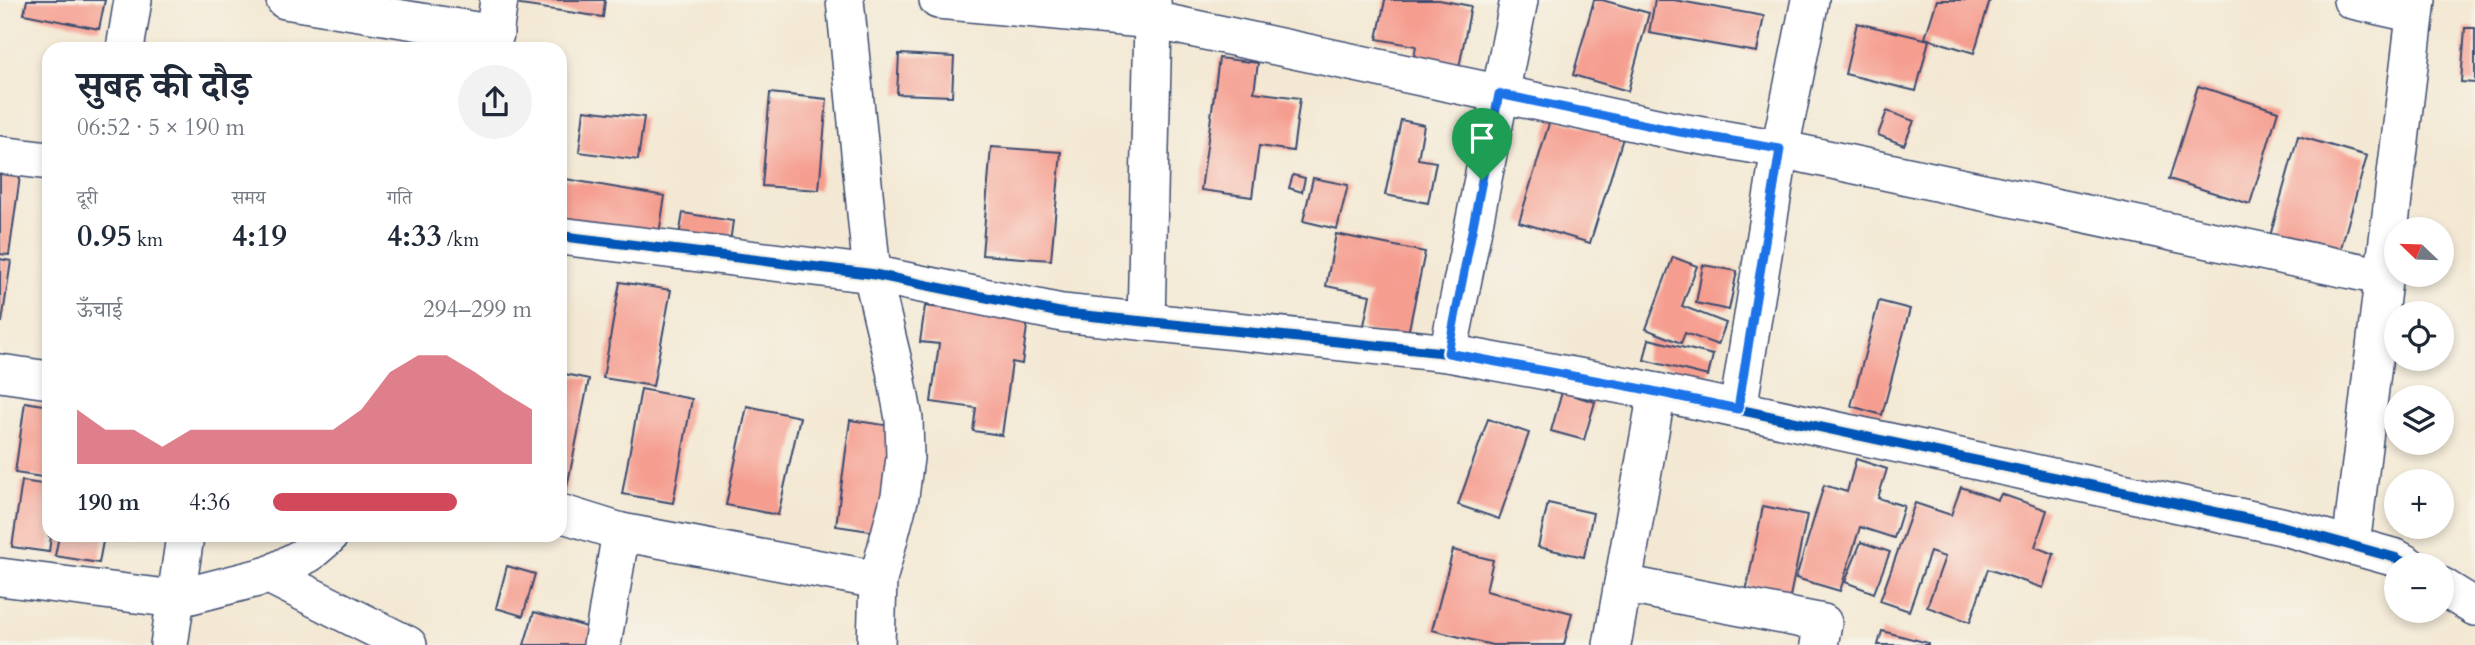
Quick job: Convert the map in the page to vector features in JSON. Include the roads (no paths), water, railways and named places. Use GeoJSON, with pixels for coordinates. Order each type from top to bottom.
{"type":"FeatureCollection","features":[{"type":"Feature","properties":{"kind":"street"},"geometry":{"type":"LineString","coordinates":[[126,42],[133,0]]}},
{"type":"Feature","properties":{"kind":"street"},"geometry":{"type":"LineString","coordinates":[[285,0],[495,28]]}},
{"type":"Feature","properties":{"kind":"street"},"geometry":{"type":"LineString","coordinates":[[845,0],[872,274],[904,419],[905,458],[900,496],[878,580],[876,645]]}},
{"type":"Feature","properties":{"kind":"street"},"geometry":{"type":"LineString","coordinates":[[938,0],[1152,10],[1499,94],[1680,132],[1780,149],[2384,276],[2351,546]]}},
{"type":"Feature","properties":{"kind":"street"},"geometry":{"type":"LineString","coordinates":[[1448,353],[1519,0]]}},
{"type":"Feature","properties":{"kind":"street"},"geometry":{"type":"LineString","coordinates":[[1738,409],[1780,149],[1810,0]]}},
{"type":"Feature","properties":{"kind":"street"},"geometry":{"type":"LineString","coordinates":[[2352,0],[2416,7],[2391,217]]}},
{"type":"Feature","properties":{"kind":"street"},"geometry":{"type":"LineString","coordinates":[[1146,322],[1152,10]]}},
{"type":"Feature","properties":{"kind":"street"},"geometry":{"type":"LineString","coordinates":[[0,155],[42,160]]}},
{"type":"Feature","properties":{"kind":"street"},"geometry":{"type":"LineString","coordinates":[[567,237],[872,274],[1062,313],[1448,353],[1657,392],[2281,526],[2384,555]]}},
{"type":"Feature","properties":{"kind":"street"},"geometry":{"type":"LineString","coordinates":[[0,373],[42,379]]}},
{"type":"Feature","properties":{"kind":"street"},"geometry":{"type":"LineString","coordinates":[[1612,645],[1657,392]]}},
{"type":"Feature","properties":{"kind":"street"},"geometry":{"type":"LineString","coordinates":[[567,515],[621,532],[878,580]]}},
{"type":"Feature","properties":{"kind":"street"},"geometry":{"type":"LineString","coordinates":[[602,645],[621,532]]}},
{"type":"Feature","properties":{"kind":"street"},"geometry":{"type":"LineString","coordinates":[[169,645],[184,542]]}},
{"type":"Feature","properties":{"kind":"street"},"geometry":{"type":"LineString","coordinates":[[0,577],[175,599],[269,575],[308,554],[322,542]]}},
{"type":"Feature","properties":{"kind":"street"},"geometry":{"type":"LineString","coordinates":[[269,575],[400,643]]}},
{"type":"Feature","properties":{"kind":"street"},"geometry":{"type":"LineString","coordinates":[[1623,584],[1823,623],[1819,645]]}},
{"type":"Feature","properties":{"kind":"street"},"geometry":{"type":"LineString","coordinates":[[2454,594],[2475,607]]}}]}
